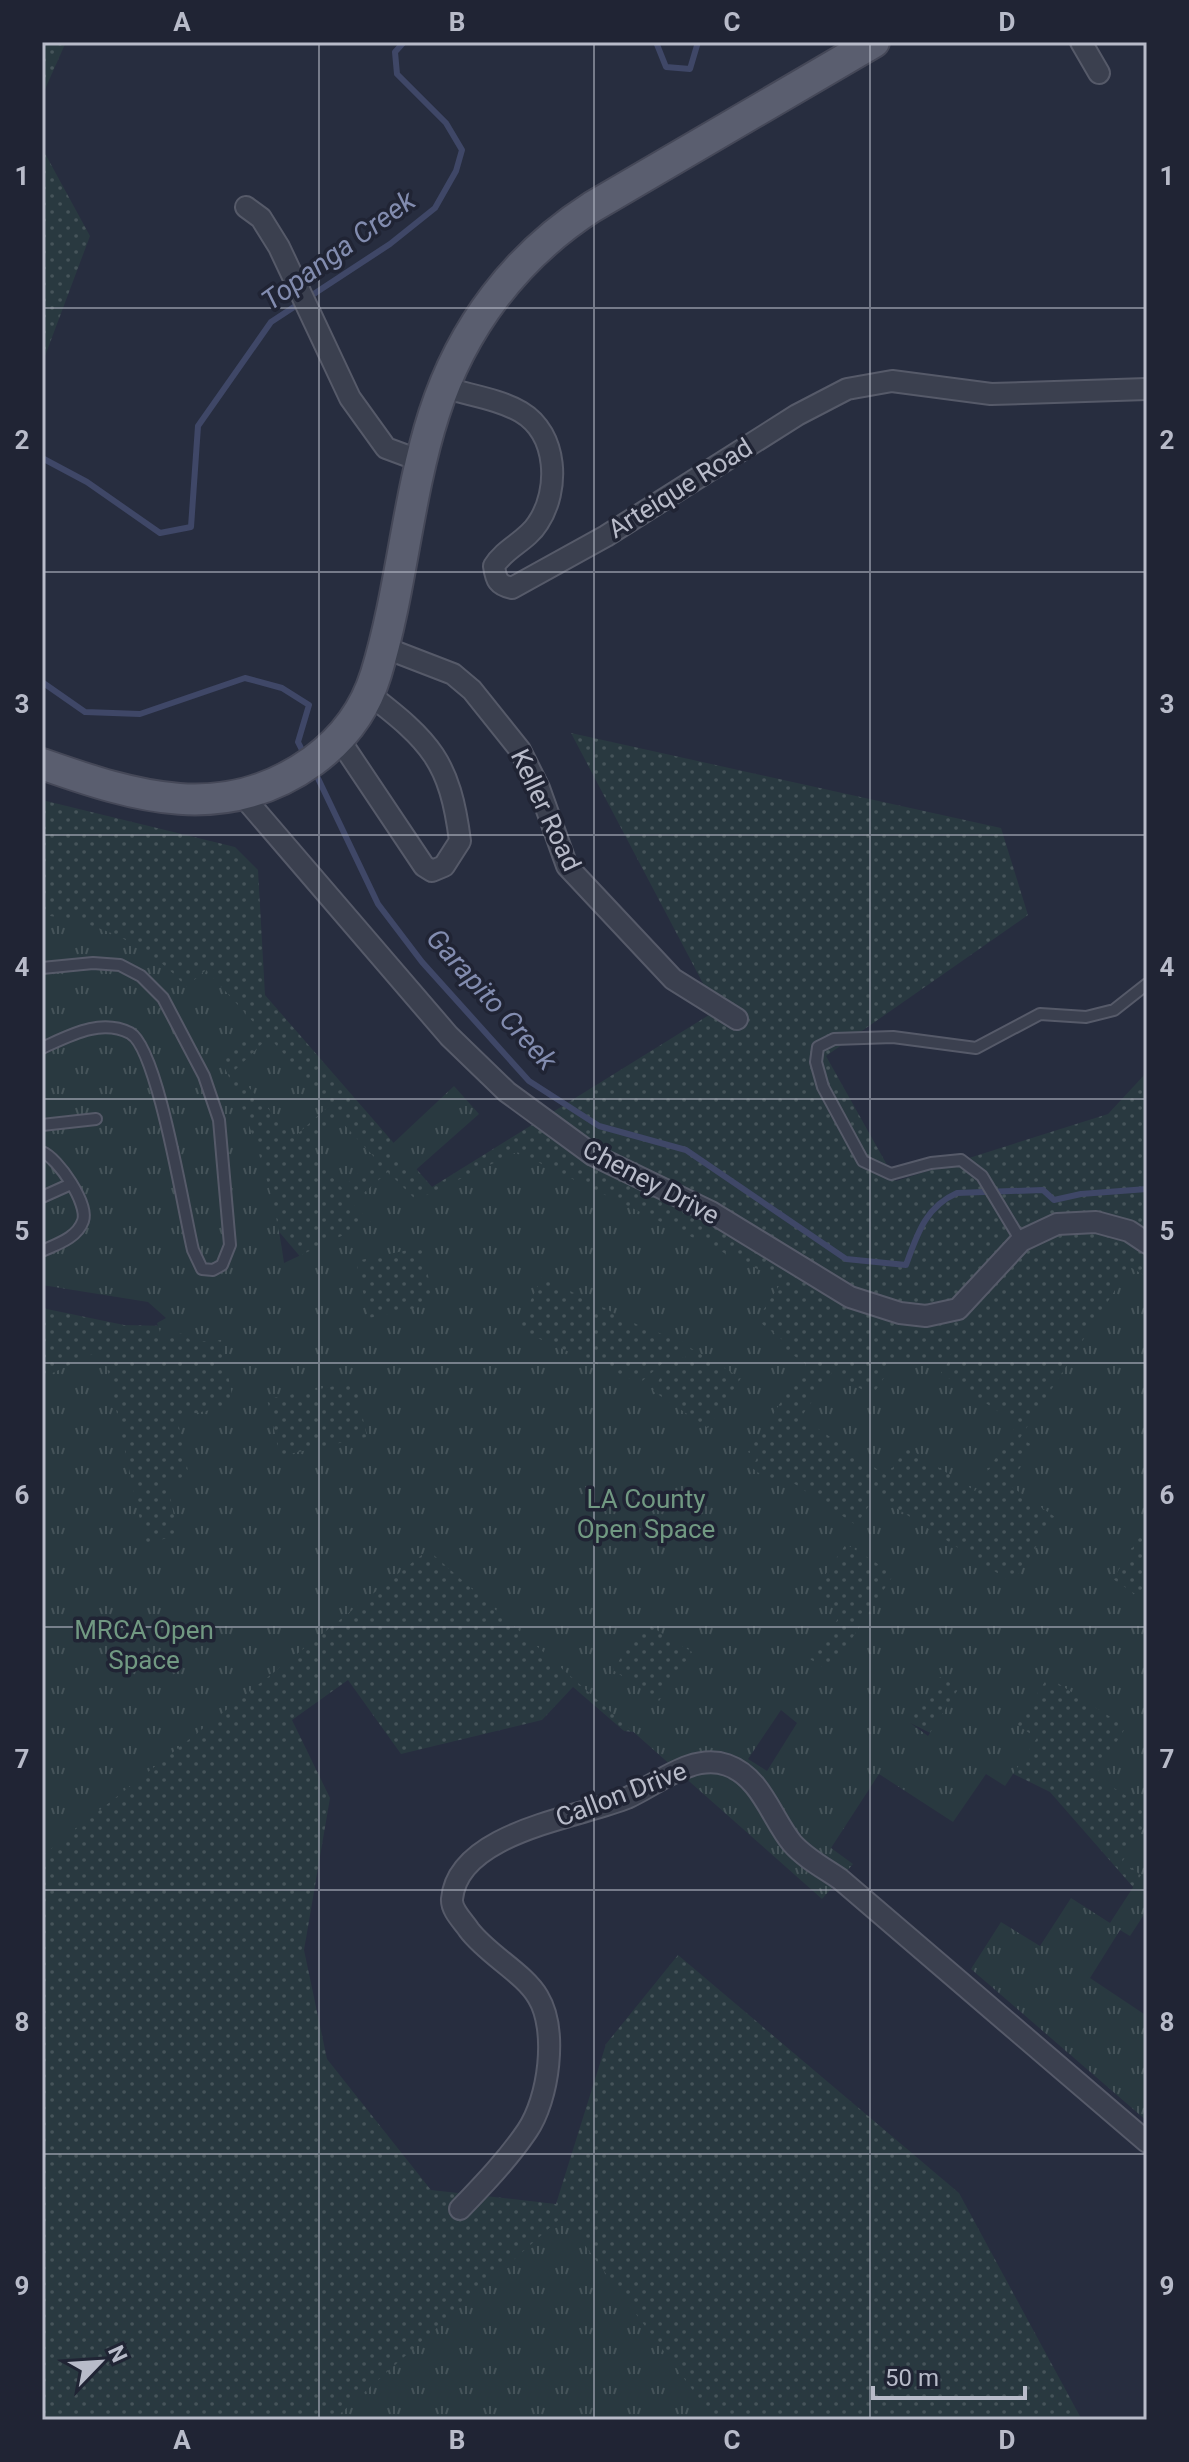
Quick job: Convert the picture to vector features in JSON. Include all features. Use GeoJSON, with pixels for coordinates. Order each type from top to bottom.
{"type":"FeatureCollection","features":[{"type":"Feature","properties":{"kind":"main road"},"geometry":{"type":"LineString","coordinates":[[42,764],[112,787],[157,797],[217,800],[242,795],[295,772],[334,744],[369,694],[383,647],[421,461],[443,387],[465,341],[493,297],[548,237],[592,207],[874,42]]}},
{"type":"Feature","properties":{"kind":"street"},"geometry":{"type":"LineString","coordinates":[[1081,42],[1099,73]]}},
{"type":"Feature","properties":{"kind":"street"},"geometry":{"type":"LineString","coordinates":[[246,207],[267,226],[350,398],[386,448],[421,461]]}},
{"type":"Feature","properties":{"kind":"street","name":"Arteique Road"},"geometry":{"type":"LineString","coordinates":[[443,387],[521,412],[533,422],[550,454],[552,490],[541,519],[494,566],[496,579],[512,588],[606,536],[797,415],[847,389],[892,381],[991,394],[1147,389]]}},
{"type":"Feature","properties":{"kind":"street","name":"Keller Road"},"geometry":{"type":"LineString","coordinates":[[383,647],[453,674],[472,690],[520,750],[539,788],[567,866],[673,979],[737,1019]]}},
{"type":"Feature","properties":{"kind":"street"},"geometry":{"type":"LineString","coordinates":[[334,744],[424,866],[432,871],[444,866],[460,841],[450,784],[418,732],[369,694]]}},
{"type":"Feature","properties":{"kind":"street","name":"Cheney Drive"},"geometry":{"type":"LineString","coordinates":[[242,795],[449,1036],[507,1092],[593,1155],[711,1212],[850,1297],[900,1313],[926,1316],[958,1309],[1021,1241],[1057,1224],[1096,1222],[1129,1231],[1147,1243]]}},
{"type":"Feature","properties":{"kind":"street","name":"Callon Drive"},"geometry":{"type":"LineString","coordinates":[[460,2209],[529,2128],[550,2058],[549,2020],[537,1994],[484,1949],[460,1917],[452,1901],[457,1880],[480,1855],[522,1830],[625,1798],[678,1771],[704,1763],[719,1763],[744,1774],[794,1845],[840,1879],[1147,2142]]}},
{"type":"Feature","properties":{"kind":"lane"},"geometry":{"type":"LineString","coordinates":[[42,968],[93,963],[120,965],[141,976],[163,998],[204,1076],[219,1120],[230,1245],[222,1265],[213,1270],[202,1269],[193,1250],[151,1064],[133,1035],[115,1028],[86,1028],[42,1048]]}},
{"type":"Feature","properties":{"kind":"lane"},"geometry":{"type":"LineString","coordinates":[[1021,1241],[982,1176],[961,1160],[931,1163],[891,1174],[863,1161],[823,1087],[816,1062],[818,1047],[834,1039],[893,1037],[976,1048],[1040,1014],[1086,1017],[1114,1010],[1147,984]]}},
{"type":"Feature","properties":{"kind":"lane"},"geometry":{"type":"LineString","coordinates":[[42,1125],[96,1119]]}},
{"type":"Feature","properties":{"kind":"lane"},"geometry":{"type":"LineString","coordinates":[[42,1152],[56,1158],[84,1210],[83,1221],[73,1236],[42,1251]]}},
{"type":"Feature","properties":{"kind":"lane"},"geometry":{"type":"LineString","coordinates":[[42,1197],[71,1184]]}},
{"type":"Feature","properties":{"kind":"green space"},"geometry":{"type":"Polygon","coordinates":[[[42,42],[66,42],[42,96],[42,42]]]}},
{"type":"Feature","properties":{"kind":"green space"},"geometry":{"type":"Polygon","coordinates":[[[42,148],[90,236],[42,364],[42,148]]]}},
{"type":"Feature","properties":{"kind":"green space"},"geometry":{"type":"Polygon","coordinates":[[[571,733],[1001,828],[1028,915],[826,1056],[896,1181],[1108,1114],[1147,1072],[1147,1903],[1050,1792],[823,1680],[733,1742],[624,1731],[573,1687],[542,1720],[401,1754],[348,1680],[292,1720],[330,1798],[304,1950],[327,2059],[431,2190],[556,2204],[606,2044],[678,1955],[959,2193],[1082,2420],[42,2420],[42,1308],[124,1325],[216,1327],[303,1260],[42,953],[42,800],[235,847],[258,870],[265,995],[432,1187],[717,1010],[571,733]]]}},
{"type":"Feature","properties":{"kind":"green space"},"geometry":{"type":"Polygon","coordinates":[[[42,915],[82,923],[121,938],[156,959],[186,987],[206,970],[257,1026],[220,1058],[260,1158],[275,1210],[284,1263],[371,1222],[352,1203],[388,1172],[416,1200],[517,1152],[782,1281],[757,1320],[784,1341],[780,1346],[806,1364],[748,1452],[757,1458],[752,1468],[771,1482],[777,1472],[856,1525],[876,1495],[1013,1583],[1055,1517],[1009,1485],[1034,1446],[1020,1438],[1130,1267],[1147,1277],[1147,1525],[1113,1579],[1147,1602],[1147,1809],[1095,1776],[1126,1727],[1048,1677],[1017,1725],[1037,1738],[1005,1786],[986,1774],[953,1822],[879,1774],[831,1848],[853,1864],[822,1899],[428,1550],[42,1856],[42,1378],[103,1349],[145,1543],[178,1536],[167,1481],[189,1476],[177,1417],[234,1405],[221,1340],[192,1342],[183,1333],[162,1338],[157,1323],[166,1318],[148,1302],[42,1285],[42,915]],[[422,1247],[356,1261],[369,1318],[434,1304],[422,1247]],[[542,1277],[517,1329],[640,1383],[673,1354],[653,1391],[708,1428],[741,1378],[689,1347],[685,1359],[675,1353],[686,1345],[683,1342],[638,1325],[542,1277]],[[355,1382],[267,1399],[280,1456],[367,1437],[355,1382]],[[846,1544],[813,1593],[842,1613],[810,1659],[830,1672],[894,1574],[846,1544]],[[644,1622],[613,1670],[659,1701],[692,1652],[644,1622]],[[940,1677],[909,1722],[928,1736],[959,1688],[940,1677]],[[781,1710],[748,1759],[767,1771],[797,1723],[781,1710]]]}},
{"type":"Feature","properties":{"kind":"green space"},"geometry":{"type":"Polygon","coordinates":[[[269,1037],[329,1106],[294,1137],[234,1071],[269,1037]]]}},
{"type":"Feature","properties":{"kind":"green space"},"geometry":{"type":"Polygon","coordinates":[[[454,1086],[479,1114],[410,1175],[387,1149],[454,1086]]]}},
{"type":"Feature","properties":{"kind":"green space"},"geometry":{"type":"Polygon","coordinates":[[[338,1118],[375,1158],[342,1188],[306,1148],[338,1118]]]}},
{"type":"Feature","properties":{"kind":"green space"},"geometry":{"type":"Polygon","coordinates":[[[955,1352],[941,1373],[1017,1424],[975,1491],[907,1447],[887,1476],[801,1417],[833,1371],[872,1396],[895,1361],[941,1359],[955,1352]]]}},
{"type":"Feature","properties":{"kind":"green space"},"geometry":{"type":"Polygon","coordinates":[[[1147,1823],[1147,1910],[1130,1936],[1120,1930],[1090,1978],[1147,2016],[1147,2121],[971,1969],[1001,1922],[1040,1946],[1071,1898],[1110,1923],[1141,1875],[1122,1862],[1147,1823]]]}},
{"type":"Feature","properties":{"kind":"green space"},"geometry":{"type":"Polygon","coordinates":[[[563,2216],[715,2420],[333,2420],[563,2216]]]}},
{"type":"Feature","properties":{"kind":"waterway","name":"Topanga Creek"},"geometry":{"type":"LineString","coordinates":[[42,458],[87,482],[160,533],[191,527],[198,426],[271,322],[390,244],[435,208],[456,171],[462,150],[446,123],[397,74],[395,52],[404,42]]}},
{"type":"Feature","properties":{"kind":"waterway","name":"Topanga Creek"},"geometry":{"type":"LineString","coordinates":[[656,42],[666,67],[690,69],[698,42]]}},
{"type":"Feature","properties":{"kind":"waterway","name":"Garapito Creek"},"geometry":{"type":"LineString","coordinates":[[42,682],[85,712],[140,714],[245,678],[282,688],[309,705],[298,742],[304,754]]}},
{"type":"Feature","properties":{"kind":"waterway","name":"Garapito Creek"},"geometry":{"type":"LineString","coordinates":[[314,770],[378,904],[422,962],[529,1081],[599,1126],[686,1150],[846,1259],[906,1265],[930,1214],[957,1193],[1043,1190],[1054,1200],[1081,1194],[1147,1189]]}},
{"type":"Feature","properties":{"kind":"park label","name":"LA County Open Space"},"geometry":{"type":"Point","coordinates":[646,1514]}},
{"type":"Feature","properties":{"kind":"park label","name":"MRCA Open Space"},"geometry":{"type":"Point","coordinates":[144,1645]}}]}
